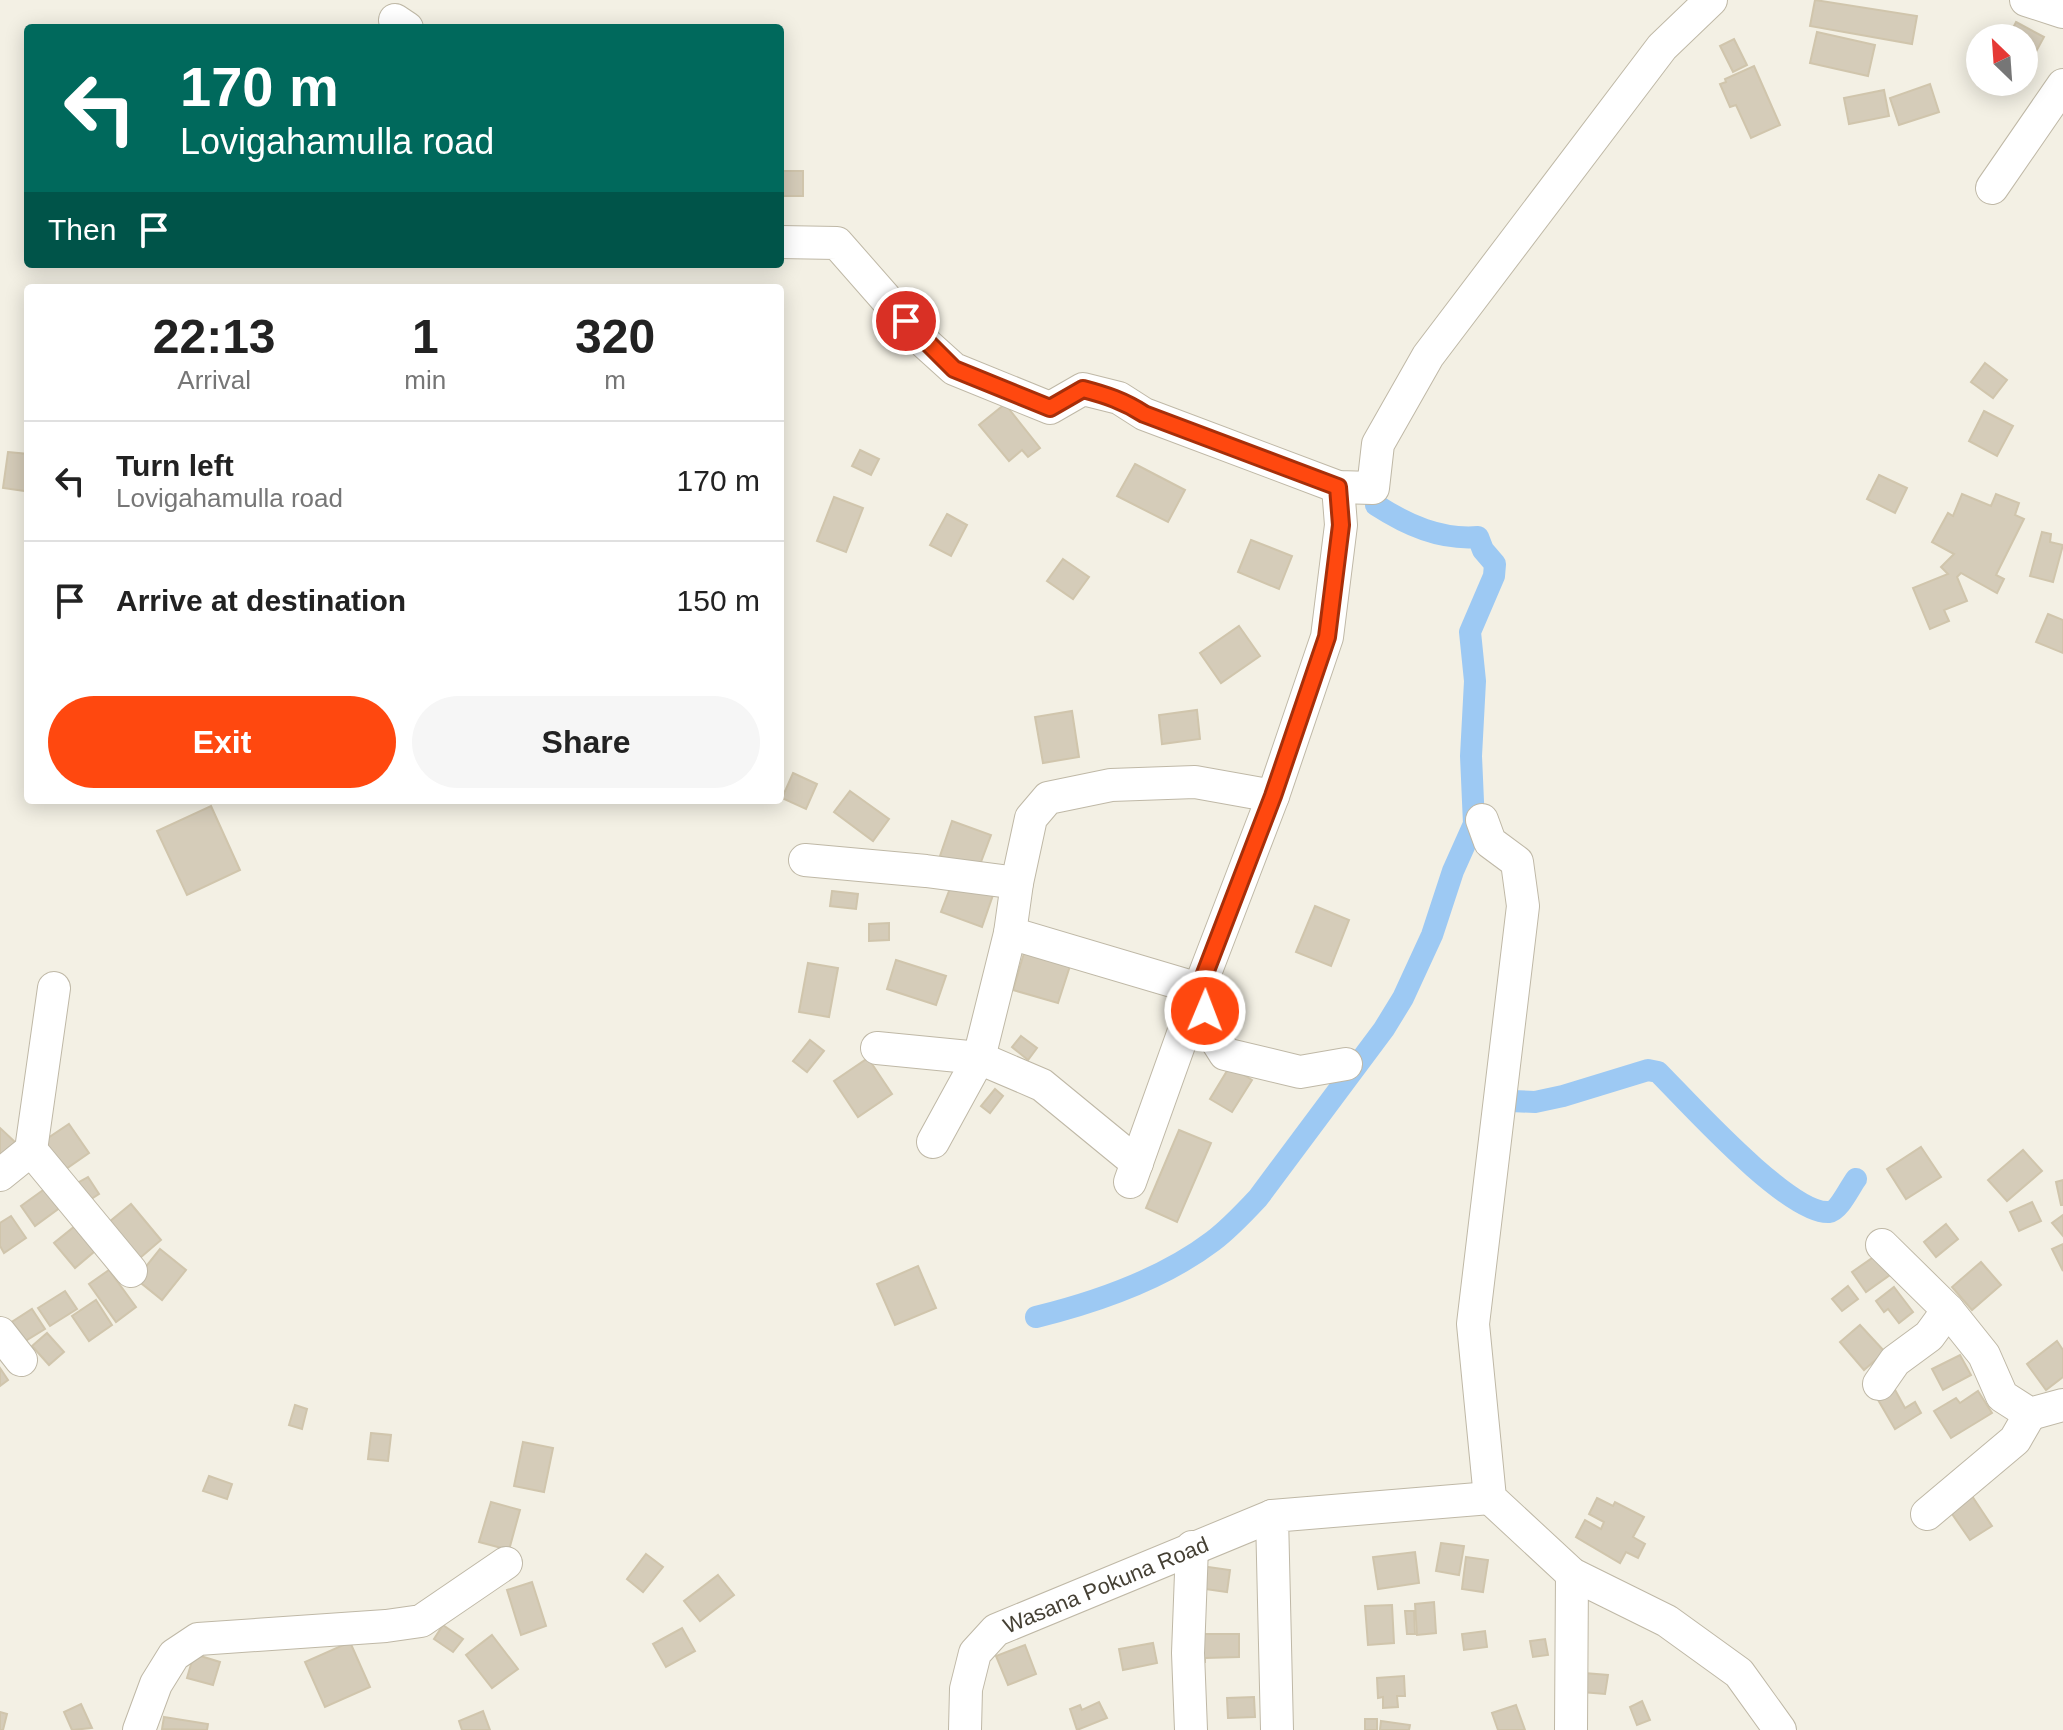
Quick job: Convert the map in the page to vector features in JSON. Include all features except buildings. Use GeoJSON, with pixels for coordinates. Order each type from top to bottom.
{"type":"FeatureCollection","features":[{"type":"Feature","properties":{"kind":"street"},"geometry":{"type":"LineString","coordinates":[[784,242],[837,243],[923,341],[954,369],[1050,408],[1083,389],[1119,398],[1144,414],[1338,487],[1373,488],[1378,444],[1428,356],[1662,47],[1711,0]]}},
{"type":"Feature","properties":{"kind":"street"},"geometry":{"type":"LineString","coordinates":[[2026,0],[2063,12]]}},
{"type":"Feature","properties":{"kind":"street"},"geometry":{"type":"LineString","coordinates":[[1992,188],[2063,85]]}},
{"type":"Feature","properties":{"kind":"street"},"geometry":{"type":"LineString","coordinates":[[877,1048],[979,1058],[1042,1085],[1133,1172],[1273,796],[1327,637],[1341,525],[1338,487]]}},
{"type":"Feature","properties":{"kind":"street"},"geometry":{"type":"LineString","coordinates":[[933,1142],[979,1058],[1010,933],[1031,818],[1048,798],[1111,785],[1195,782],[1273,796]]}},
{"type":"Feature","properties":{"kind":"street"},"geometry":{"type":"LineString","coordinates":[[1486,831],[1517,862],[1523,906],[1473,1324],[1490,1498],[1572,1574],[1667,1621],[1739,1673],[1780,1730]]}},
{"type":"Feature","properties":{"kind":"street"},"geometry":{"type":"LineString","coordinates":[[805,860],[1017,883]]}},
{"type":"Feature","properties":{"kind":"street"},"geometry":{"type":"LineString","coordinates":[[1010,933],[1199,989]]}},
{"type":"Feature","properties":{"kind":"street"},"geometry":{"type":"LineString","coordinates":[[0,1175],[31,1150],[54,988]]}},
{"type":"Feature","properties":{"kind":"street"},"geometry":{"type":"LineString","coordinates":[[1199,989],[1211,1032],[1225,1054],[1300,1072],[1346,1064]]}},
{"type":"Feature","properties":{"kind":"street"},"geometry":{"type":"LineString","coordinates":[[31,1150],[131,1271]]}},
{"type":"Feature","properties":{"kind":"street"},"geometry":{"type":"LineString","coordinates":[[1882,1245],[1948,1310],[1984,1355],[2002,1396],[2030,1414]]}},
{"type":"Feature","properties":{"kind":"street"},"geometry":{"type":"LineString","coordinates":[[1879,1384],[1895,1361],[1929,1336],[1948,1310]]}},
{"type":"Feature","properties":{"kind":"street"},"geometry":{"type":"LineString","coordinates":[[0,1333],[21,1360]]}},
{"type":"Feature","properties":{"kind":"street"},"geometry":{"type":"LineString","coordinates":[[1927,1514],[2015,1440],[2030,1414],[2063,1405]]}},
{"type":"Feature","properties":{"kind":"street","name":"Wasana Pokuna Road"},"geometry":{"type":"LineString","coordinates":[[965,1730],[966,1689],[975,1653],[996,1630],[1272,1516],[1490,1498]]}},
{"type":"Feature","properties":{"kind":"street"},"geometry":{"type":"LineString","coordinates":[[1272,1516],[1277,1730]]}},
{"type":"Feature","properties":{"kind":"street"},"geometry":{"type":"LineString","coordinates":[[1191,1730],[1188,1653],[1192,1547]]}},
{"type":"Feature","properties":{"kind":"street"},"geometry":{"type":"LineString","coordinates":[[139,1730],[156,1684],[174,1655],[198,1639],[421,1621],[506,1563]]}},
{"type":"Feature","properties":{"kind":"street"},"geometry":{"type":"LineString","coordinates":[[1571,1730],[1572,1574]]}},
{"type":"Feature","properties":{"kind":"waterway"},"geometry":{"type":"LineString","coordinates":[[1036,1317],[1106,1296],[1151,1278],[1194,1255],[1236,1221],[1258,1198],[1384,1029],[1403,998],[1432,935],[1453,871],[1474,824],[1471,756],[1475,681],[1470,632],[1494,576],[1495,564],[1483,550],[1478,537],[1450,536],[1424,530],[1376,505]]}},
{"type":"Feature","properties":{"kind":"waterway"},"geometry":{"type":"LineString","coordinates":[[1511,1101],[1535,1102],[1648,1070],[1658,1072],[1739,1154],[1765,1177],[1811,1208],[1833,1211],[1856,1179]]}},
{"type":"Feature","properties":{"kind":"route"},"geometry":{"type":"LineString","coordinates":[[906,321],[954,369],[1050,408],[1083,389],[1101,393],[1119,398],[1144,414],[1338,487],[1341,525],[1327,637],[1273,796],[1199,989],[1205,1011]]}}]}
